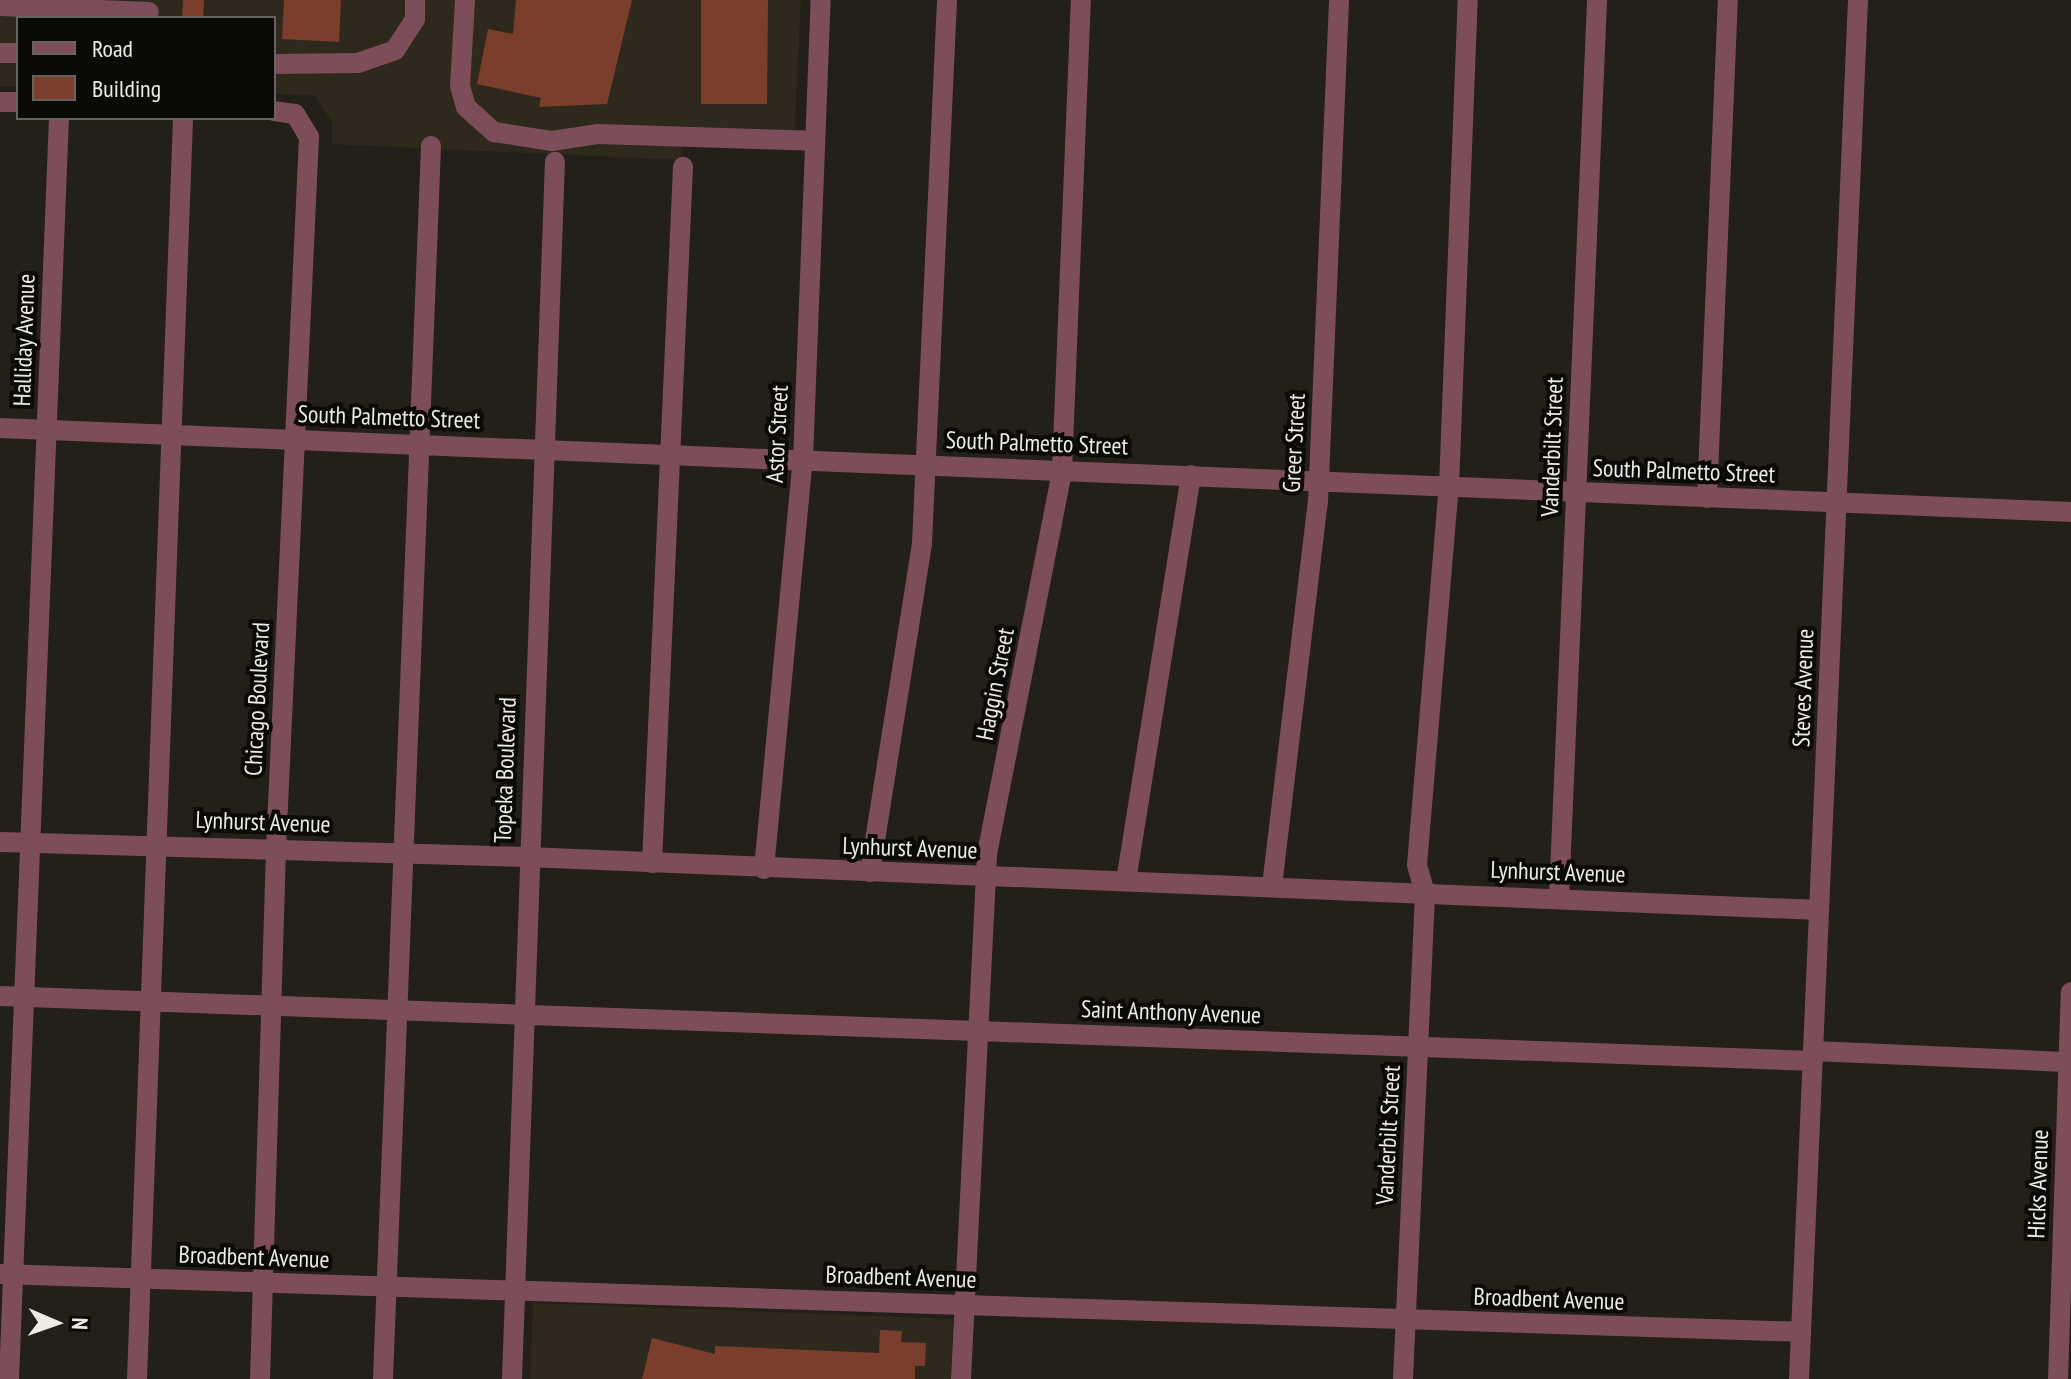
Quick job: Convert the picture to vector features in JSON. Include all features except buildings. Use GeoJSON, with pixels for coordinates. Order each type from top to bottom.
{"type":"FeatureCollection","features":[{"type":"Feature","properties":{"kind":"street"},"geometry":{"type":"LineString","coordinates":[[276,64],[358,63],[395,50],[415,19],[415,0]]}},
{"type":"Feature","properties":{"kind":"street"},"geometry":{"type":"LineString","coordinates":[[465,0],[460,86],[466,107],[477,122],[507,138],[552,141],[598,134],[815,141]]}},
{"type":"Feature","properties":{"kind":"street","name":"Astor Street"},"geometry":{"type":"LineString","coordinates":[[764,869],[803,460],[821,0]]}},
{"type":"Feature","properties":{"kind":"street"},"geometry":{"type":"LineString","coordinates":[[870,872],[922,543],[947,0]]}},
{"type":"Feature","properties":{"kind":"street","name":"Haggin Street"},"geometry":{"type":"LineString","coordinates":[[961,1379],[987,876],[1062,470],[1081,0]]}},
{"type":"Feature","properties":{"kind":"street","name":"Greer Street"},"geometry":{"type":"LineString","coordinates":[[1272,886],[1319,481],[1339,0]]}},
{"type":"Feature","properties":{"kind":"street","name":"Vanderbilt Street"},"geometry":{"type":"LineString","coordinates":[[1403,1379],[1425,893],[1417,865],[1449,487],[1468,0]]}},
{"type":"Feature","properties":{"kind":"street","name":"Vanderbilt Street"},"geometry":{"type":"LineString","coordinates":[[1559,897],[1597,0]]}},
{"type":"Feature","properties":{"kind":"street"},"geometry":{"type":"LineString","coordinates":[[1707,498],[1728,0]]}},
{"type":"Feature","properties":{"kind":"street","name":"Steves Avenue"},"geometry":{"type":"LineString","coordinates":[[1799,1379],[1858,0]]}},
{"type":"Feature","properties":{"kind":"street"},"geometry":{"type":"LineString","coordinates":[[0,6],[149,10]]}},
{"type":"Feature","properties":{"kind":"street","name":"Chicago Boulevard"},"geometry":{"type":"LineString","coordinates":[[260,1379],[276,848],[309,137],[301,119],[276,112]]}},
{"type":"Feature","properties":{"kind":"street","name":"Halliday Avenue"},"geometry":{"type":"LineString","coordinates":[[9,1379],[6,1274],[22,997],[59,120]]}},
{"type":"Feature","properties":{"kind":"street"},"geometry":{"type":"LineString","coordinates":[[137,1379],[183,120]]}},
{"type":"Feature","properties":{"kind":"street"},"geometry":{"type":"LineString","coordinates":[[383,1379],[431,146]]}},
{"type":"Feature","properties":{"kind":"street","name":"Topeka Boulevard"},"geometry":{"type":"LineString","coordinates":[[512,1379],[526,1017],[527,857],[555,162]]}},
{"type":"Feature","properties":{"kind":"street"},"geometry":{"type":"LineString","coordinates":[[652,863],[683,167]]}},
{"type":"Feature","properties":{"kind":"street","name":"South Palmetto Street"},"geometry":{"type":"LineString","coordinates":[[0,428],[2071,512]]}},
{"type":"Feature","properties":{"kind":"street"},"geometry":{"type":"LineString","coordinates":[[1126,881],[1191,475]]}},
{"type":"Feature","properties":{"kind":"street","name":"Lynhurst Avenue"},"geometry":{"type":"LineString","coordinates":[[0,842],[527,857],[1819,910]]}},
{"type":"Feature","properties":{"kind":"street","name":"Hicks Avenue"},"geometry":{"type":"LineString","coordinates":[[2058,1379],[2071,992]]}},
{"type":"Feature","properties":{"kind":"street","name":"Saint Anthony Avenue"},"geometry":{"type":"LineString","coordinates":[[0,996],[1418,1047],[2070,1062]]}},
{"type":"Feature","properties":{"kind":"street","name":"Broadbent Avenue"},"geometry":{"type":"LineString","coordinates":[[6,1274],[1801,1332]]}},
{"type":"Feature","properties":{"kind":"shaded area"},"geometry":{"type":"Polygon","coordinates":[[[0,0],[801,0],[794,140],[682,136],[681,160],[332,144],[332,122],[314,95],[276,94],[276,16],[16,16],[16,86],[0,86],[0,0]]]}},
{"type":"Feature","properties":{"kind":"shaded area"},"geometry":{"type":"Polygon","coordinates":[[[533,1303],[953,1319],[951,1379],[530,1379],[533,1303]]]}}]}
